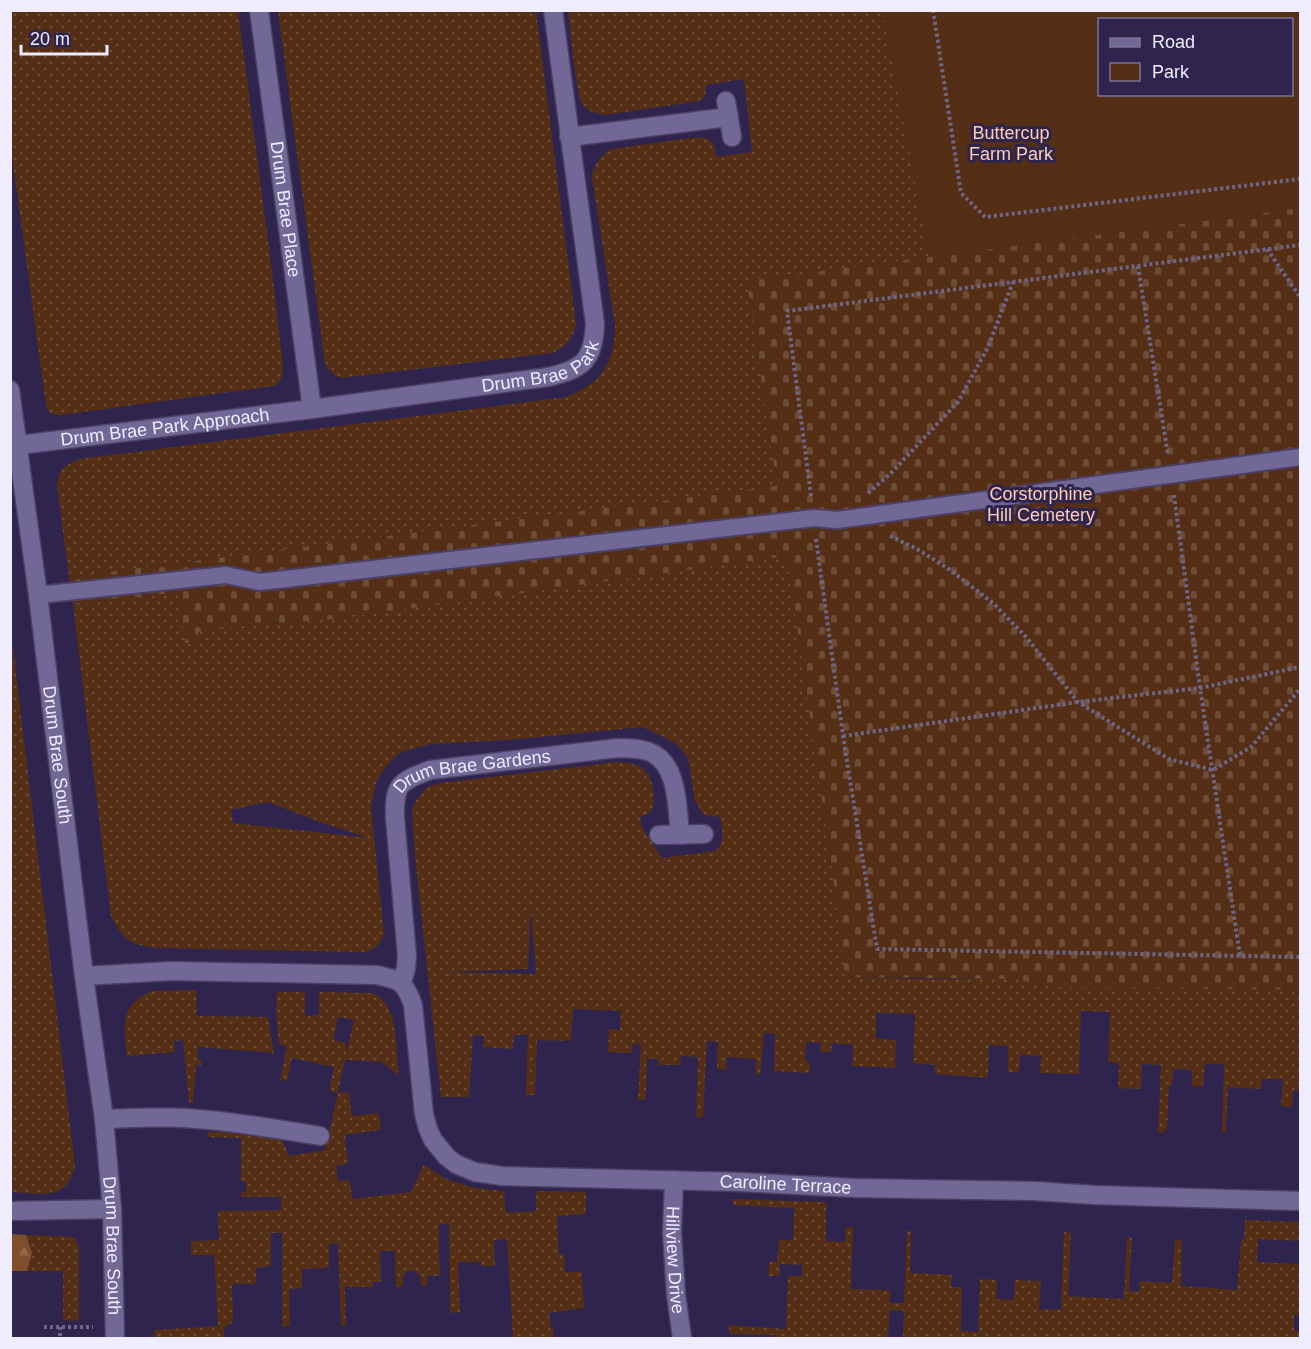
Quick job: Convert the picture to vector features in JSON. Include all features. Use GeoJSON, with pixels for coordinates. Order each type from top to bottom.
{"type":"FeatureCollection","features":[{"type":"Feature","properties":{"kind":"street","name":"Drum Brae Place"},"geometry":{"type":"LineString","coordinates":[[259,10],[312,409]]}},
{"type":"Feature","properties":{"kind":"street","name":"Drum Brae Park"},"geometry":{"type":"LineString","coordinates":[[312,409],[548,377],[577,368],[591,353],[595,324],[553,10]]}},
{"type":"Feature","properties":{"kind":"street"},"geometry":{"type":"LineString","coordinates":[[569,137],[728,109],[732,137]]}},
{"type":"Feature","properties":{"kind":"street","name":"Drum Brae South"},"geometry":{"type":"LineString","coordinates":[[10,390],[104,1119],[112,1209],[115,1333]]}},
{"type":"Feature","properties":{"kind":"street","name":"Drum Brae Park Approach"},"geometry":{"type":"LineString","coordinates":[[18,445],[312,409]]}},
{"type":"Feature","properties":{"kind":"street","name":"Drum Brae Gardens"},"geometry":{"type":"LineString","coordinates":[[405,987],[407,956],[394,803],[396,792],[403,783],[414,776],[430,770],[618,748],[649,751],[670,770],[681,835]]}},
{"type":"Feature","properties":{"kind":"street"},"geometry":{"type":"LineString","coordinates":[[659,835],[704,834]]}},
{"type":"Feature","properties":{"kind":"street"},"geometry":{"type":"LineString","coordinates":[[84,975],[171,971],[364,975],[388,978],[405,987]]}},
{"type":"Feature","properties":{"kind":"street","name":"Caroline Terrace"},"geometry":{"type":"LineString","coordinates":[[405,987],[413,1005],[421,1090],[428,1129],[433,1140],[456,1164],[475,1172],[502,1176],[1300,1201]]}},
{"type":"Feature","properties":{"kind":"street"},"geometry":{"type":"LineString","coordinates":[[104,1119],[165,1117],[196,1119],[243,1123],[320,1136]]}},
{"type":"Feature","properties":{"kind":"street","name":"Hillview Drive"},"geometry":{"type":"LineString","coordinates":[[674,1180],[672,1233],[676,1295],[682,1338]]}},
{"type":"Feature","properties":{"kind":"street"},"geometry":{"type":"LineString","coordinates":[[10,1211],[112,1209]]}},
{"type":"Feature","properties":{"kind":"lane"},"geometry":{"type":"LineString","coordinates":[[38,595],[225,575],[260,582],[814,518],[837,520],[1300,457]]}},
{"type":"Feature","properties":{"kind":"path"},"geometry":{"type":"LineString","coordinates":[[933,10],[961,194],[985,218],[1300,179]]}},
{"type":"Feature","properties":{"kind":"path"},"geometry":{"type":"LineString","coordinates":[[1300,245],[787,311],[843,736],[877,949],[1300,957]]}},
{"type":"Feature","properties":{"kind":"path"},"geometry":{"type":"LineString","coordinates":[[1267,249],[1300,297]]}},
{"type":"Feature","properties":{"kind":"path"},"geometry":{"type":"LineString","coordinates":[[1138,266],[1171,475],[1240,956]]}},
{"type":"Feature","properties":{"kind":"path"},"geometry":{"type":"LineString","coordinates":[[837,520],[890,474],[958,402],[988,347],[1013,282]]}},
{"type":"Feature","properties":{"kind":"path"},"geometry":{"type":"LineString","coordinates":[[888,535],[917,549],[949,569],[994,604],[1026,637],[1078,702],[1168,759],[1214,770],[1251,747],[1300,692]]}},
{"type":"Feature","properties":{"kind":"path"},"geometry":{"type":"LineString","coordinates":[[843,736],[1078,702],[1200,688],[1300,667]]}},
{"type":"Feature","properties":{"kind":"path"},"geometry":{"type":"LineString","coordinates":[[44,1327],[115,1333]]}},
{"type":"Feature","properties":{"kind":"path"},"geometry":{"type":"LineString","coordinates":[[60,1327],[60,1338]]}},
{"type":"Feature","properties":{"kind":"green space"},"geometry":{"type":"Polygon","coordinates":[[[10,11],[238,11],[282,358],[282,377],[274,386],[61,415],[53,414],[48,410],[11,149],[10,11]]]}},
{"type":"Feature","properties":{"kind":"green space"},"geometry":{"type":"Polygon","coordinates":[[[278,11],[536,11],[576,324],[571,338],[565,345],[553,353],[342,378],[330,371],[325,364],[278,11]]]}},
{"type":"Feature","properties":{"kind":"green space"},"geometry":{"type":"Polygon","coordinates":[[[568,11],[883,11],[929,257],[747,281],[777,486],[69,577],[57,486],[63,468],[80,459],[566,397],[597,379],[609,361],[615,326],[592,177],[598,161],[611,149],[699,137],[710,140],[715,148],[716,157],[752,152],[744,79],[706,85],[705,94],[700,101],[605,115],[587,109],[580,99],[578,89],[568,11]]]}},
{"type":"Feature","properties":{"kind":"green space","name":"Buttercup Farm Park"},"geometry":{"type":"Polygon","coordinates":[[[883,11],[1300,11],[1300,208],[929,257],[883,11]]]}},
{"type":"Feature","properties":{"kind":"green space","name":"Corstorphine Hill Cemetery"},"geometry":{"type":"Polygon","coordinates":[[[1300,208],[1300,990],[1061,987],[1011,979],[845,977],[838,912],[787,556],[335,619],[240,626],[198,632],[199,641],[185,643],[178,592],[73,605],[69,577],[777,486],[747,281],[1300,208]]]}},
{"type":"Feature","properties":{"kind":"green space"},"geometry":{"type":"Polygon","coordinates":[[[787,556],[846,977],[1011,979],[1061,987],[1300,990],[1300,1090],[1293,1091],[1292,1107],[1281,1106],[1283,1079],[1262,1079],[1261,1089],[1228,1087],[1226,1132],[1222,1132],[1224,1064],[1205,1064],[1203,1087],[1192,1086],[1192,1070],[1173,1069],[1172,1085],[1169,1086],[1167,1130],[1158,1133],[1161,1065],[1142,1064],[1141,1089],[1118,1088],[1119,1063],[1108,1062],[1110,1012],[1081,1011],[1079,1074],[1040,1073],[1041,1056],[1020,1055],[1019,1072],[1008,1072],[1008,1046],[989,1045],[988,1078],[935,1074],[935,1065],[913,1063],[915,1014],[876,1013],[876,1038],[896,1040],[895,1068],[852,1066],[853,1045],[832,1043],[831,1052],[820,1052],[821,1043],[806,1042],[805,1059],[810,1064],[810,1073],[774,1071],[775,1034],[764,1033],[760,1075],[756,1075],[756,1059],[727,1057],[726,1070],[717,1069],[718,1042],[707,1041],[703,1117],[696,1117],[698,1057],[681,1056],[680,1065],[659,1065],[658,1059],[647,1059],[646,1100],[638,1100],[641,1044],[633,1044],[632,1053],[608,1052],[609,1029],[620,1030],[621,1011],[573,1009],[571,1041],[537,1040],[535,1095],[526,1095],[528,1035],[514,1035],[513,1049],[483,1047],[484,1036],[473,1035],[469,1097],[441,1097],[415,856],[412,809],[417,799],[426,788],[440,783],[618,762],[637,765],[646,771],[654,793],[652,809],[640,817],[642,827],[662,858],[715,851],[722,840],[720,817],[704,815],[695,801],[688,758],[677,744],[643,727],[509,740],[431,744],[402,752],[393,759],[376,783],[371,807],[384,934],[374,949],[363,952],[157,948],[129,940],[111,916],[73,605],[179,592],[185,642],[198,632],[240,626],[335,619],[787,556]],[[268,802],[231,810],[233,823],[369,838],[317,821],[268,802]],[[531,909],[528,969],[447,972],[536,974],[531,909]]]}},
{"type":"Feature","properties":{"kind":"green space"},"geometry":{"type":"Polygon","coordinates":[[[10,623],[75,1166],[66,1185],[51,1193],[42,1194],[11,1192],[10,623]]]}},
{"type":"Feature","properties":{"kind":"green space"},"geometry":{"type":"Polygon","coordinates":[[[196,990],[197,1016],[268,1017],[274,1053],[198,1047],[197,1059],[201,1059],[201,1065],[196,1065],[193,1103],[189,1103],[183,1040],[174,1041],[175,1052],[127,1056],[125,1026],[129,1010],[134,1003],[152,991],[196,990]]]}},
{"type":"Feature","properties":{"kind":"green space"},"geometry":{"type":"Polygon","coordinates":[[[277,992],[305,992],[305,1016],[319,1015],[319,992],[372,993],[386,1004],[390,1011],[399,1077],[381,1062],[345,1060],[338,1092],[349,1093],[352,1116],[379,1113],[381,1130],[345,1135],[348,1163],[336,1166],[338,1181],[350,1180],[352,1199],[411,1192],[424,1164],[452,1181],[504,1191],[506,1213],[536,1211],[536,1191],[586,1192],[586,1214],[557,1216],[559,1255],[564,1255],[565,1272],[582,1272],[584,1308],[549,1313],[554,1338],[513,1338],[507,1239],[494,1240],[495,1266],[482,1266],[481,1262],[458,1262],[460,1312],[450,1313],[449,1224],[439,1224],[440,1276],[427,1276],[427,1286],[421,1286],[420,1276],[415,1271],[408,1271],[403,1276],[403,1286],[396,1287],[395,1251],[380,1251],[381,1282],[373,1282],[373,1287],[345,1287],[346,1326],[341,1326],[338,1243],[329,1244],[329,1268],[302,1269],[302,1288],[289,1289],[290,1326],[282,1327],[282,1233],[271,1233],[271,1266],[256,1268],[256,1284],[232,1284],[233,1322],[224,1328],[224,1338],[155,1338],[154,1330],[218,1326],[214,1255],[191,1255],[191,1241],[219,1240],[218,1211],[281,1210],[281,1197],[241,1197],[241,1192],[246,1192],[246,1182],[241,1181],[241,1138],[208,1137],[208,1132],[249,1133],[282,1139],[289,1156],[325,1150],[338,1093],[329,1091],[334,1067],[292,1058],[287,1081],[280,1080],[287,1046],[279,1044],[276,1013],[277,992]],[[338,1017],[334,1040],[346,1043],[346,1054],[354,1020],[338,1017]]]}},
{"type":"Feature","properties":{"kind":"green space"},"geometry":{"type":"Polygon","coordinates":[[[733,1199],[826,1202],[826,1241],[845,1242],[846,1227],[853,1227],[851,1289],[890,1290],[890,1303],[904,1303],[907,1231],[911,1231],[910,1273],[952,1275],[951,1287],[962,1287],[961,1331],[978,1332],[980,1279],[997,1280],[996,1299],[1014,1300],[1015,1280],[1041,1281],[1039,1309],[1061,1310],[1064,1232],[1071,1233],[1068,1296],[1124,1299],[1127,1237],[1132,1238],[1129,1291],[1139,1292],[1140,1281],[1172,1283],[1175,1240],[1182,1240],[1181,1286],[1237,1290],[1245,1220],[1300,1222],[1300,1241],[1258,1239],[1257,1262],[1298,1264],[1300,1315],[1294,1315],[1294,1330],[1300,1331],[1300,1338],[903,1338],[904,1311],[890,1310],[888,1338],[773,1338],[773,1335],[730,1334],[728,1325],[786,1329],[788,1276],[802,1276],[802,1265],[780,1264],[780,1276],[768,1276],[769,1262],[777,1262],[779,1240],[793,1240],[794,1208],[733,1205],[733,1199]]]}},
{"type":"Feature","properties":{"kind":"green space"},"geometry":{"type":"Polygon","coordinates":[[[11,1234],[26,1235],[32,1253],[27,1271],[11,1271],[11,1234]]]}},
{"type":"Feature","properties":{"kind":"green space"},"geometry":{"type":"Polygon","coordinates":[[[26,1235],[73,1237],[78,1244],[79,1321],[63,1320],[63,1271],[27,1271],[32,1253],[26,1235]]]}}]}
